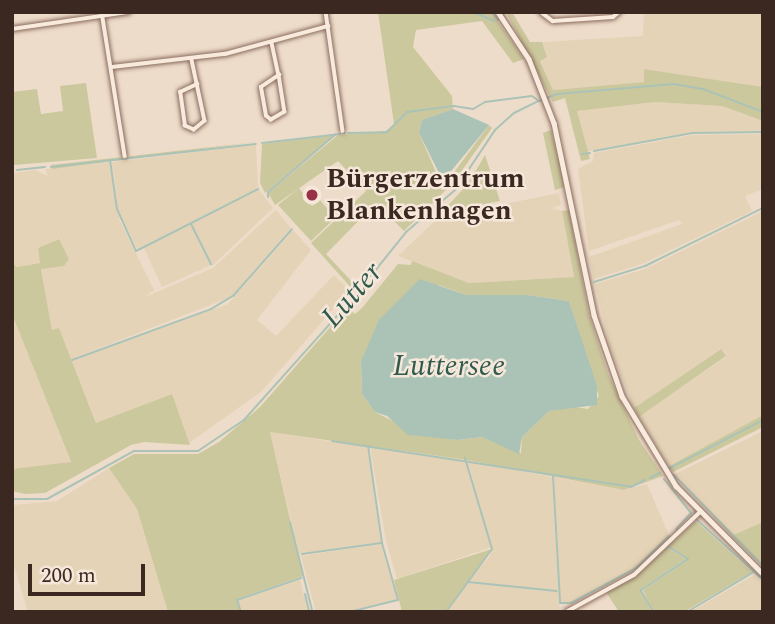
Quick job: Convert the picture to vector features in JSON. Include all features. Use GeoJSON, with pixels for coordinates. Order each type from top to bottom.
{"type":"FeatureCollection","features":[{"type":"Feature","properties":{"kind":"main road"},"geometry":{"type":"LineString","coordinates":[[498,12],[542,89],[548,105],[594,315],[622,397],[656,457],[699,513],[763,574]]}},
{"type":"Feature","properties":{"kind":"street"},"geometry":{"type":"LineString","coordinates":[[12,29],[129,12]]}},
{"type":"Feature","properties":{"kind":"street"},"geometry":{"type":"LineString","coordinates":[[326,12],[343,131]]}},
{"type":"Feature","properties":{"kind":"street"},"geometry":{"type":"LineString","coordinates":[[541,12],[554,21],[613,17],[619,12]]}},
{"type":"Feature","properties":{"kind":"street"},"geometry":{"type":"LineString","coordinates":[[102,14],[125,156]]}},
{"type":"Feature","properties":{"kind":"street"},"geometry":{"type":"LineString","coordinates":[[112,67],[192,60],[272,43],[328,26]]}},
{"type":"Feature","properties":{"kind":"street"},"geometry":{"type":"LineString","coordinates":[[272,43],[279,75],[285,111],[271,120],[261,87],[279,75]]}},
{"type":"Feature","properties":{"kind":"street"},"geometry":{"type":"LineString","coordinates":[[192,60],[205,121],[194,130],[186,126],[180,92],[197,84]]}},
{"type":"Feature","properties":{"kind":"street"},"geometry":{"type":"LineString","coordinates":[[566,612],[634,575],[699,513]]}},
{"type":"Feature","properties":{"kind":"shaded area"},"geometry":{"type":"Polygon","coordinates":[[[378,12],[491,12],[524,59],[513,63],[482,21],[416,30],[413,47],[452,96],[453,109],[422,120],[419,133],[438,177],[452,175],[489,125],[492,128],[453,183],[404,231],[376,203],[326,254],[357,287],[354,291],[311,243],[366,191],[338,161],[275,205],[268,193],[338,135],[386,131],[394,124],[378,12]]]}},
{"type":"Feature","properties":{"kind":"shaded area"},"geometry":{"type":"Polygon","coordinates":[[[506,12],[512,12],[530,42],[542,42],[547,57],[540,61],[553,90],[644,82],[644,69],[763,87],[763,121],[722,106],[655,102],[577,111],[590,159],[581,161],[565,98],[553,102],[506,12]]]}},
{"type":"Feature","properties":{"kind":"shaded area"},"geometry":{"type":"Polygon","coordinates":[[[644,12],[763,12],[763,87],[644,69],[644,82],[553,90],[540,60],[547,57],[542,42],[643,36],[644,12]]]}},
{"type":"Feature","properties":{"kind":"shaded area"},"geometry":{"type":"Polygon","coordinates":[[[86,83],[97,158],[14,165],[12,92],[37,89],[41,114],[63,111],[60,86],[86,83]]]}},
{"type":"Feature","properties":{"kind":"shaded area"},"geometry":{"type":"Polygon","coordinates":[[[655,102],[722,106],[763,121],[763,131],[692,132],[585,152],[576,111],[655,102]]]}},
{"type":"Feature","properties":{"kind":"shaded area"},"geometry":{"type":"Polygon","coordinates":[[[551,130],[565,187],[555,190],[543,133],[551,130]]]}},
{"type":"Feature","properties":{"kind":"shaded area"},"geometry":{"type":"Polygon","coordinates":[[[763,134],[763,189],[745,196],[752,211],[642,264],[594,279],[589,257],[682,224],[679,220],[589,251],[578,169],[593,161],[594,153],[692,135],[763,134]]]}},
{"type":"Feature","properties":{"kind":"shaded area"},"geometry":{"type":"Polygon","coordinates":[[[335,135],[265,193],[260,183],[262,144],[335,135]]]}},
{"type":"Feature","properties":{"kind":"shaded area"},"geometry":{"type":"Polygon","coordinates":[[[256,142],[52,169],[51,165],[256,142]]]}},
{"type":"Feature","properties":{"kind":"shaded area"},"geometry":{"type":"Polygon","coordinates":[[[256,145],[258,188],[137,249],[118,209],[112,162],[256,145]]]}},
{"type":"Feature","properties":{"kind":"shaded area"},"geometry":{"type":"Polygon","coordinates":[[[485,155],[500,201],[441,213],[468,184],[485,155]]]}},
{"type":"Feature","properties":{"kind":"shaded area"},"geometry":{"type":"Polygon","coordinates":[[[109,162],[120,221],[154,290],[145,297],[213,268],[276,210],[291,228],[231,297],[71,359],[59,328],[52,330],[41,268],[63,266],[69,259],[58,239],[38,248],[40,263],[17,267],[12,262],[13,173],[35,170],[47,176],[46,169],[109,162]]]}},
{"type":"Feature","properties":{"kind":"shaded area"},"geometry":{"type":"Polygon","coordinates":[[[299,188],[312,206],[320,200],[335,218],[311,241],[278,205],[299,188]]]}},
{"type":"Feature","properties":{"kind":"shaded area"},"geometry":{"type":"Polygon","coordinates":[[[259,190],[273,208],[213,265],[191,223],[259,190]]]}},
{"type":"Feature","properties":{"kind":"shaded area"},"geometry":{"type":"Polygon","coordinates":[[[559,193],[561,205],[552,208],[562,211],[574,277],[469,283],[398,256],[439,217],[559,193]]]}},
{"type":"Feature","properties":{"kind":"shaded area"},"geometry":{"type":"Polygon","coordinates":[[[569,210],[589,315],[608,374],[639,440],[663,476],[624,490],[467,460],[270,432],[303,576],[237,599],[240,612],[168,612],[137,509],[109,468],[134,454],[198,454],[219,442],[260,407],[347,308],[355,314],[362,308],[398,264],[411,265],[412,261],[469,283],[574,277],[562,211],[569,210]],[[439,285],[361,362],[362,394],[375,412],[420,435],[458,440],[482,437],[521,453],[522,437],[549,411],[568,406],[588,409],[599,396],[569,301],[527,295],[466,295],[439,285]]]}},
{"type":"Feature","properties":{"kind":"shaded area"},"geometry":{"type":"Polygon","coordinates":[[[763,211],[763,415],[669,466],[639,417],[726,357],[720,349],[634,408],[610,347],[595,284],[645,269],[763,211]]]}},
{"type":"Feature","properties":{"kind":"shaded area"},"geometry":{"type":"Polygon","coordinates":[[[190,224],[211,265],[162,287],[144,248],[190,224]]]}},
{"type":"Feature","properties":{"kind":"shaded area"},"geometry":{"type":"Polygon","coordinates":[[[293,230],[311,250],[257,320],[276,336],[334,275],[347,288],[346,294],[262,391],[189,443],[171,394],[97,424],[72,361],[228,304],[293,230]]]}},
{"type":"Feature","properties":{"kind":"shaded area"},"geometry":{"type":"Polygon","coordinates":[[[59,239],[69,259],[64,266],[41,269],[52,330],[59,328],[96,423],[172,394],[190,445],[144,442],[131,445],[45,493],[25,494],[12,491],[12,469],[71,462],[12,314],[12,262],[17,267],[40,263],[38,248],[59,239]]]}},
{"type":"Feature","properties":{"kind":"shaded area"},"geometry":{"type":"Polygon","coordinates":[[[12,314],[33,367],[71,463],[12,469],[12,314]]]}},
{"type":"Feature","properties":{"kind":"shaded area"},"geometry":{"type":"Polygon","coordinates":[[[721,349],[726,356],[639,417],[634,408],[721,349]]]}},
{"type":"Feature","properties":{"kind":"shaded area"},"geometry":{"type":"Polygon","coordinates":[[[763,415],[763,427],[673,472],[669,466],[763,415]]]}},
{"type":"Feature","properties":{"kind":"shaded area"},"geometry":{"type":"Polygon","coordinates":[[[763,431],[763,522],[731,536],[675,474],[763,431]]]}},
{"type":"Feature","properties":{"kind":"shaded area"},"geometry":{"type":"Polygon","coordinates":[[[270,432],[367,447],[381,542],[299,554],[270,432]]]}},
{"type":"Feature","properties":{"kind":"shaded area"},"geometry":{"type":"Polygon","coordinates":[[[370,447],[465,460],[486,526],[467,460],[552,477],[559,600],[554,477],[624,490],[647,484],[669,535],[636,567],[571,603],[559,602],[560,612],[446,612],[468,583],[544,590],[468,581],[490,556],[492,547],[397,579],[386,541],[370,447]]]}},
{"type":"Feature","properties":{"kind":"shaded area"},"geometry":{"type":"Polygon","coordinates":[[[109,468],[137,509],[168,612],[28,612],[12,559],[13,505],[57,501],[109,468]]]}},
{"type":"Feature","properties":{"kind":"shaded area"},"geometry":{"type":"Polygon","coordinates":[[[696,521],[752,572],[684,612],[653,612],[643,590],[688,560],[668,546],[696,521]]]}},
{"type":"Feature","properties":{"kind":"shaded area"},"geometry":{"type":"Polygon","coordinates":[[[763,522],[763,565],[731,536],[763,522]]]}},
{"type":"Feature","properties":{"kind":"shaded area"},"geometry":{"type":"Polygon","coordinates":[[[381,544],[397,599],[345,612],[316,612],[301,556],[381,544]]]}},
{"type":"Feature","properties":{"kind":"shaded area"},"geometry":{"type":"Polygon","coordinates":[[[667,547],[686,559],[641,589],[651,612],[619,612],[606,592],[644,569],[667,547]]]}},
{"type":"Feature","properties":{"kind":"shaded area"},"geometry":{"type":"Polygon","coordinates":[[[492,549],[445,612],[402,612],[394,580],[492,549]]]}},
{"type":"Feature","properties":{"kind":"shaded area"},"geometry":{"type":"Polygon","coordinates":[[[754,575],[763,583],[763,612],[690,612],[754,575]]]}},
{"type":"Feature","properties":{"kind":"shaded area"},"geometry":{"type":"Polygon","coordinates":[[[300,579],[308,612],[242,612],[238,601],[300,579]]]}},
{"type":"Feature","properties":{"kind":"water"},"geometry":{"type":"Polygon","coordinates":[[[453,109],[489,125],[443,181],[419,133],[422,120],[453,109]]]}},
{"type":"Feature","properties":{"kind":"water","name":"Luttersee"},"geometry":{"type":"Polygon","coordinates":[[[420,279],[466,295],[527,295],[569,301],[597,386],[597,405],[549,411],[522,437],[519,454],[482,437],[458,440],[408,435],[387,416],[375,412],[362,394],[361,361],[379,320],[420,279]]]}},
{"type":"Feature","properties":{"kind":"waterway"},"geometry":{"type":"LineString","coordinates":[[473,12],[494,21]]}},
{"type":"Feature","properties":{"kind":"waterway"},"geometry":{"type":"LineString","coordinates":[[492,12],[498,20]]}},
{"type":"Feature","properties":{"kind":"waterway","name":"Lutter"},"geometry":{"type":"LineString","coordinates":[[350,302],[406,232],[455,190],[495,130],[514,113],[539,101],[557,94],[674,84],[703,89],[763,112]]}},
{"type":"Feature","properties":{"kind":"waterway"},"geometry":{"type":"LineString","coordinates":[[348,133],[387,132],[407,112],[454,106],[473,109],[485,102],[532,96],[539,101]]}},
{"type":"Feature","properties":{"kind":"waterway"},"geometry":{"type":"LineString","coordinates":[[594,151],[692,133],[763,132]]}},
{"type":"Feature","properties":{"kind":"waterway"},"geometry":{"type":"LineString","coordinates":[[268,197],[268,192],[336,134]]}},
{"type":"Feature","properties":{"kind":"waterway"},"geometry":{"type":"LineString","coordinates":[[262,143],[340,134]]}},
{"type":"Feature","properties":{"kind":"waterway"},"geometry":{"type":"LineString","coordinates":[[51,167],[256,144]]}},
{"type":"Feature","properties":{"kind":"waterway"},"geometry":{"type":"LineString","coordinates":[[582,154],[590,153]]}},
{"type":"Feature","properties":{"kind":"waterway"},"geometry":{"type":"LineString","coordinates":[[110,160],[117,209],[136,251],[258,189]]}},
{"type":"Feature","properties":{"kind":"waterway"},"geometry":{"type":"LineString","coordinates":[[17,170],[45,167]]}},
{"type":"Feature","properties":{"kind":"waterway"},"geometry":{"type":"LineString","coordinates":[[594,282],[645,266],[763,208]]}},
{"type":"Feature","properties":{"kind":"waterway"},"geometry":{"type":"LineString","coordinates":[[191,224],[211,264]]}},
{"type":"Feature","properties":{"kind":"waterway"},"geometry":{"type":"LineString","coordinates":[[72,360],[211,309],[233,296],[292,229]]}},
{"type":"Feature","properties":{"kind":"waterway","name":"Lutter"},"geometry":{"type":"LineString","coordinates":[[12,499],[47,499],[134,451],[198,451],[244,420],[346,306]]}},
{"type":"Feature","properties":{"kind":"waterway"},"geometry":{"type":"LineString","coordinates":[[670,468],[763,420]]}},
{"type":"Feature","properties":{"kind":"waterway"},"geometry":{"type":"LineString","coordinates":[[332,441],[631,487],[645,480]]}},
{"type":"Feature","properties":{"kind":"waterway"},"geometry":{"type":"LineString","coordinates":[[349,612],[398,600],[382,543],[368,446]]}},
{"type":"Feature","properties":{"kind":"waterway"},"geometry":{"type":"LineString","coordinates":[[446,612],[492,549],[465,458]]}},
{"type":"Feature","properties":{"kind":"waterway"},"geometry":{"type":"LineString","coordinates":[[650,478],[660,473]]}},
{"type":"Feature","properties":{"kind":"waterway"},"geometry":{"type":"LineString","coordinates":[[674,475],[763,566]]}},
{"type":"Feature","properties":{"kind":"waterway"},"geometry":{"type":"LineString","coordinates":[[553,476],[560,603],[571,603],[636,568],[669,536]]}},
{"type":"Feature","properties":{"kind":"waterway"},"geometry":{"type":"LineString","coordinates":[[664,479],[691,513],[676,529]]}},
{"type":"Feature","properties":{"kind":"waterway"},"geometry":{"type":"LineString","coordinates":[[696,519],[763,580]]}},
{"type":"Feature","properties":{"kind":"waterway"},"geometry":{"type":"LineString","coordinates":[[290,522],[312,610]]}},
{"type":"Feature","properties":{"kind":"waterway"},"geometry":{"type":"LineString","coordinates":[[302,554],[381,543]]}},
{"type":"Feature","properties":{"kind":"waterway"},"geometry":{"type":"LineString","coordinates":[[653,612],[641,590],[688,559],[667,546]]}},
{"type":"Feature","properties":{"kind":"waterway"},"geometry":{"type":"LineString","coordinates":[[687,612],[752,573]]}},
{"type":"Feature","properties":{"kind":"waterway"},"geometry":{"type":"LineString","coordinates":[[241,612],[237,600],[301,578]]}},
{"type":"Feature","properties":{"kind":"waterway"},"geometry":{"type":"LineString","coordinates":[[468,582],[557,591]]}},
{"type":"Feature","properties":{"kind":"waterway"},"geometry":{"type":"LineString","coordinates":[[305,594],[309,612]]}},
{"type":"Feature","properties":{"kind":"place","name":"Bürgerzentrum Blankenhagen"},"geometry":{"type":"Point","coordinates":[312,195]}}]}
